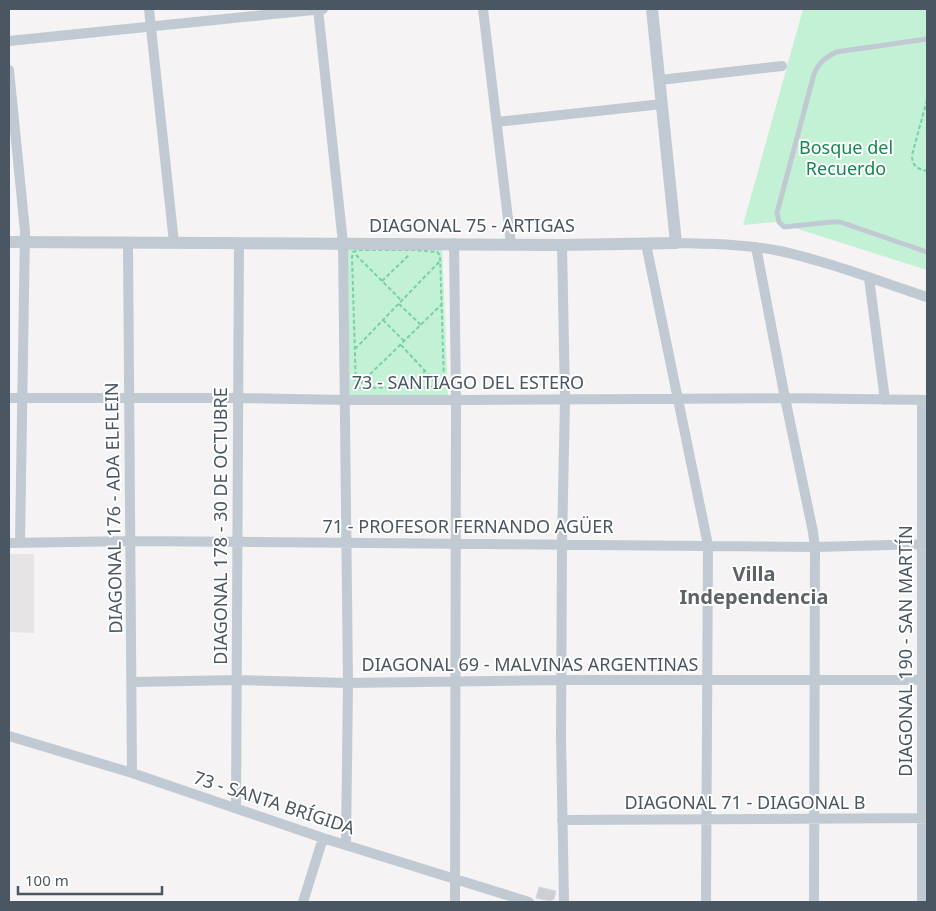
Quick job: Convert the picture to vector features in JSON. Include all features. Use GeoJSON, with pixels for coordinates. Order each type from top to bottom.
{"type":"FeatureCollection","features":[{"type":"Feature","properties":{"kind":"street"},"geometry":{"type":"LineString","coordinates":[[149,9],[174,243]]}},
{"type":"Feature","properties":{"kind":"street"},"geometry":{"type":"LineString","coordinates":[[318,9],[348,247],[346,844]]}},
{"type":"Feature","properties":{"kind":"street"},"geometry":{"type":"LineString","coordinates":[[9,41],[323,9]]}},
{"type":"Feature","properties":{"kind":"street"},"geometry":{"type":"LineString","coordinates":[[483,9],[511,244]]}},
{"type":"Feature","properties":{"kind":"street"},"geometry":{"type":"LineString","coordinates":[[652,9],[676,243]]}},
{"type":"Feature","properties":{"kind":"street"},"geometry":{"type":"LineString","coordinates":[[660,80],[782,66]]}},
{"type":"Feature","properties":{"kind":"street"},"geometry":{"type":"LineString","coordinates":[[9,70],[25,242],[24,398],[20,542]]}},
{"type":"Feature","properties":{"kind":"street"},"geometry":{"type":"LineString","coordinates":[[497,122],[662,104]]}},
{"type":"Feature","properties":{"kind":"street","name":"DIAGONAL 75 - ARTIGAS"},"geometry":{"type":"LineString","coordinates":[[9,242],[239,243],[348,247],[454,244],[735,244],[779,251],[832,264],[927,297]]}},
{"type":"Feature","properties":{"kind":"street","name":"DIAGONAL 178 - 30 DE OCTUBRE"},"geometry":{"type":"LineString","coordinates":[[236,808],[239,243]]}},
{"type":"Feature","properties":{"kind":"street","name":"DIAGONAL 176 - ADA ELFLEIN"},"geometry":{"type":"LineString","coordinates":[[128,244],[132,773]]}},
{"type":"Feature","properties":{"kind":"street"},"geometry":{"type":"LineString","coordinates":[[454,244],[456,400],[454,544],[455,902]]}},
{"type":"Feature","properties":{"kind":"street"},"geometry":{"type":"LineString","coordinates":[[646,244],[676,398],[708,545],[706,902]]}},
{"type":"Feature","properties":{"kind":"street"},"geometry":{"type":"LineString","coordinates":[[562,245],[565,400],[562,544],[562,820],[564,902]]}},
{"type":"Feature","properties":{"kind":"street"},"geometry":{"type":"LineString","coordinates":[[756,247],[784,398],[813,532],[814,902]]}},
{"type":"Feature","properties":{"kind":"street"},"geometry":{"type":"LineString","coordinates":[[869,278],[885,400]]}},
{"type":"Feature","properties":{"kind":"street","name":"73 - SANTIAGO DEL ESTERO"},"geometry":{"type":"LineString","coordinates":[[9,398],[346,400],[784,398],[924,400]]}},
{"type":"Feature","properties":{"kind":"street","name":"DIAGONAL 190 - SAN MARTÍN"},"geometry":{"type":"LineString","coordinates":[[922,902],[925,818],[924,400]]}},
{"type":"Feature","properties":{"kind":"street","name":"71 - PROFESOR FERNANDO AGÜER"},"geometry":{"type":"LineString","coordinates":[[9,543],[130,541],[814,547],[924,544]]}},
{"type":"Feature","properties":{"kind":"street","name":"DIAGONAL 69 - MALVINAS ARGENTINAS"},"geometry":{"type":"LineString","coordinates":[[132,682],[238,680],[348,683],[562,680],[925,680]]}},
{"type":"Feature","properties":{"kind":"street","name":"73 - SANTA BRÍGIDA"},"geometry":{"type":"LineString","coordinates":[[9,736],[132,773],[323,838],[529,902]]}},
{"type":"Feature","properties":{"kind":"street","name":"DIAGONAL 71 - DIAGONAL B"},"geometry":{"type":"LineString","coordinates":[[562,820],[925,818]]}},
{"type":"Feature","properties":{"kind":"street"},"geometry":{"type":"LineString","coordinates":[[303,902],[323,838]]}},
{"type":"Feature","properties":{"kind":"lane"},"geometry":{"type":"LineString","coordinates":[[927,38],[836,52],[818,64],[777,214],[779,222],[784,227],[840,222],[927,252]]}},
{"type":"Feature","properties":{"kind":"path"},"geometry":{"type":"LineString","coordinates":[[927,100],[912,155],[912,162],[917,169],[927,171]]}},
{"type":"Feature","properties":{"kind":"path"},"geometry":{"type":"LineString","coordinates":[[348,247],[359,250],[414,250],[437,252],[440,255],[444,382],[440,387]]}},
{"type":"Feature","properties":{"kind":"path"},"geometry":{"type":"LineString","coordinates":[[348,247],[402,301]]}},
{"type":"Feature","properties":{"kind":"path"},"geometry":{"type":"LineString","coordinates":[[348,247],[356,388]]}},
{"type":"Feature","properties":{"kind":"path"},"geometry":{"type":"LineString","coordinates":[[382,281],[414,250]]}},
{"type":"Feature","properties":{"kind":"path"},"geometry":{"type":"LineString","coordinates":[[355,349],[440,262]]}},
{"type":"Feature","properties":{"kind":"path"},"geometry":{"type":"LineString","coordinates":[[399,304],[421,325]]}},
{"type":"Feature","properties":{"kind":"path"},"geometry":{"type":"LineString","coordinates":[[356,388],[442,304]]}},
{"type":"Feature","properties":{"kind":"path"},"geometry":{"type":"LineString","coordinates":[[383,320],[404,341]]}},
{"type":"Feature","properties":{"kind":"path"},"geometry":{"type":"LineString","coordinates":[[401,344],[445,393]]}},
{"type":"Feature","properties":{"kind":"path"},"geometry":{"type":"LineString","coordinates":[[402,393],[425,371]]}},
{"type":"Feature","properties":{"kind":"path"},"geometry":{"type":"LineString","coordinates":[[356,388],[440,387]]}},
{"type":"Feature","properties":{"kind":"shaded area"},"geometry":{"type":"Polygon","coordinates":[[[9,554],[34,554],[34,633],[9,632],[9,554]]]}},
{"type":"Feature","properties":{"kind":"green space","name":"Bosque del Recuerdo"},"geometry":{"type":"Polygon","coordinates":[[[803,9],[927,9],[927,270],[776,222],[743,225],[803,9]]]}},
{"type":"Feature","properties":{"kind":"green space"},"geometry":{"type":"Polygon","coordinates":[[[442,245],[448,397],[350,397],[347,246],[442,245]]]}},
{"type":"Feature","properties":{"kind":"building"},"geometry":{"type":"Polygon","coordinates":[[[539,887],[556,891],[554,899],[550,901],[536,898],[539,887]]]}},
{"type":"Feature","properties":{"kind":"district","name":"Villa Independencia"},"geometry":{"type":"Point","coordinates":[754,586]}}]}
